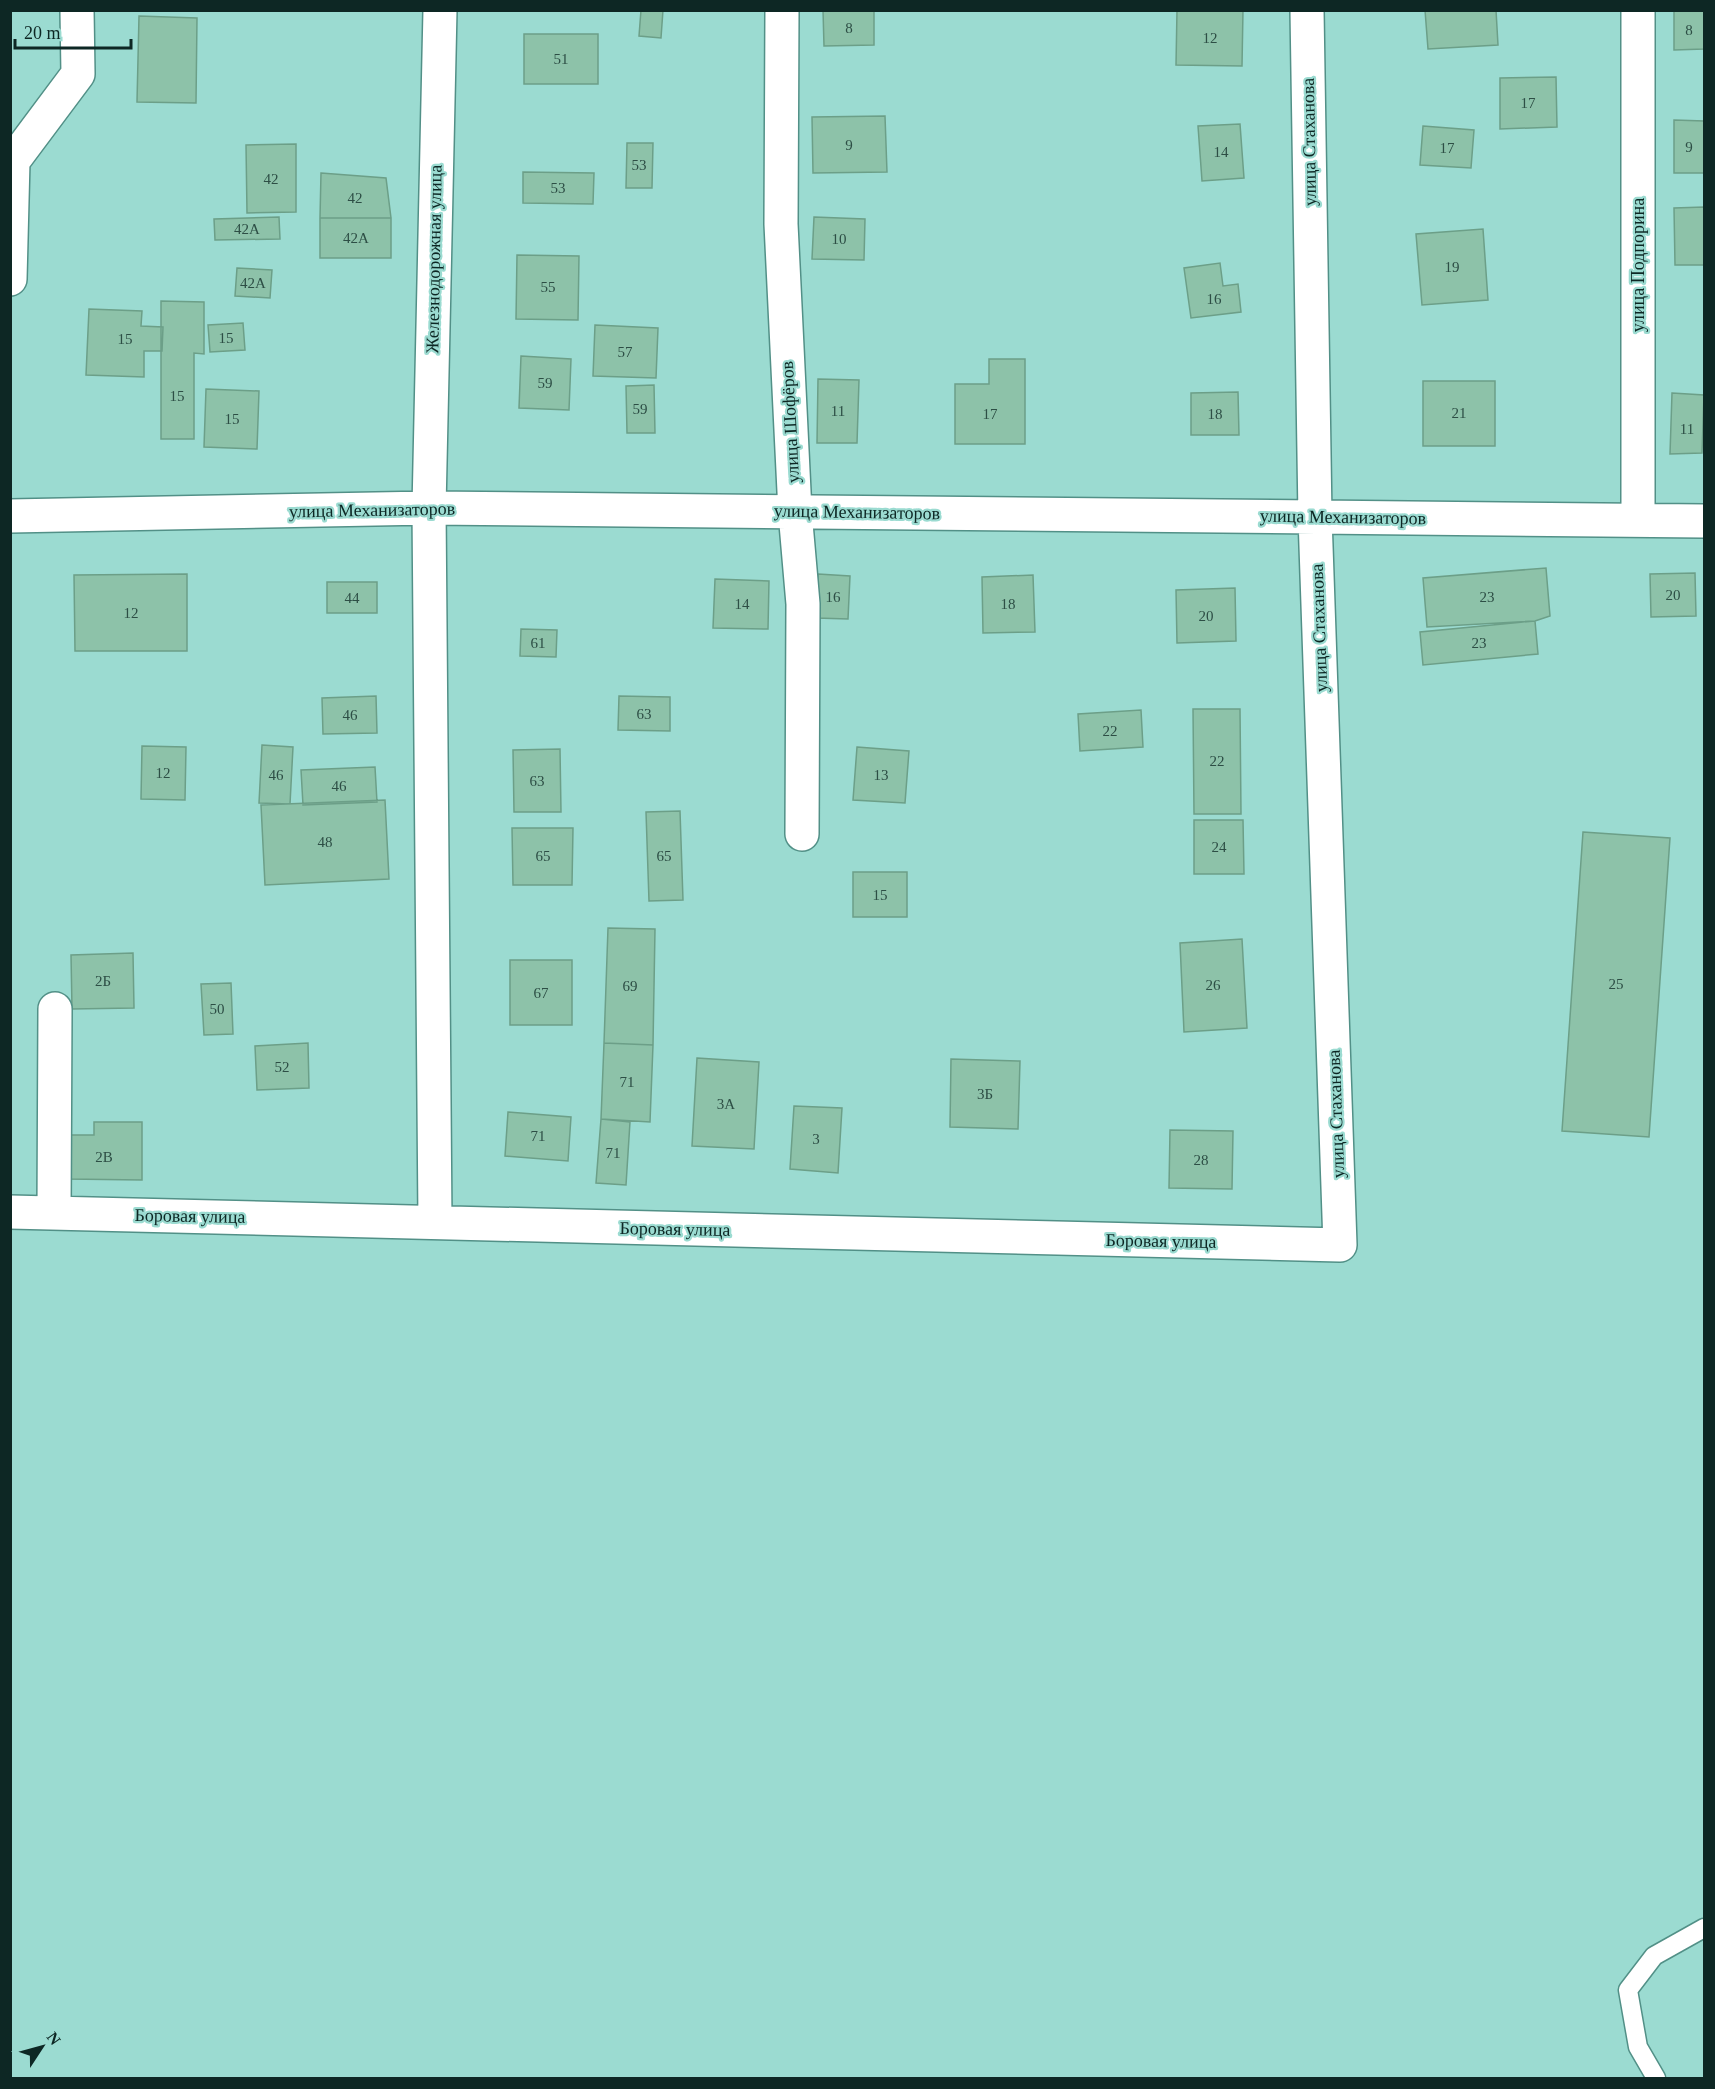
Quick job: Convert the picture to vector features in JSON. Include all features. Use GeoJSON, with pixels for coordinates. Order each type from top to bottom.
{"type":"FeatureCollection","features":[{"type":"Feature","properties":{"kind":"street"},"geometry":{"type":"LineString","coordinates":[[10,279],[13,161],[78,74],[77,10]]}},
{"type":"Feature","properties":{"kind":"street","name":"Железнодорожная улица"},"geometry":{"type":"LineString","coordinates":[[435,1222],[429,508],[440,10]]}},
{"type":"Feature","properties":{"kind":"street","name":"улица Шофёров"},"geometry":{"type":"LineString","coordinates":[[782,10],[781,224],[795,512],[803,604],[802,834]]}},
{"type":"Feature","properties":{"kind":"street","name":"улица Стаханова"},"geometry":{"type":"LineString","coordinates":[[1307,10],[1315,517],[1340,1245]]}},
{"type":"Feature","properties":{"kind":"street","name":"улица Подпорина"},"geometry":{"type":"LineString","coordinates":[[1638,10],[1638,520]]}},
{"type":"Feature","properties":{"kind":"street","name":"улица Механизаторов"},"geometry":{"type":"LineString","coordinates":[[10,516],[429,508],[1704,521]]}},
{"type":"Feature","properties":{"kind":"street"},"geometry":{"type":"LineString","coordinates":[[54,1213],[55,1009]]}},
{"type":"Feature","properties":{"kind":"street","name":"Боровая улица"},"geometry":{"type":"LineString","coordinates":[[10,1212],[1340,1245]]}},
{"type":"Feature","properties":{"kind":"lane"},"geometry":{"type":"LineString","coordinates":[[1656,2079],[1638,2047],[1628,1990],[1654,1956],[1704,1928]]}},
{"type":"Feature","properties":{"kind":"building"},"geometry":{"type":"Polygon","coordinates":[[[641,10],[663,10],[661,38],[639,36],[641,10]]]}},
{"type":"Feature","properties":{"kind":"building"},"geometry":{"type":"Polygon","coordinates":[[[823,10],[874,10],[874,45],[824,46],[823,10]]]}},
{"type":"Feature","properties":{"kind":"building"},"geometry":{"type":"Polygon","coordinates":[[[1177,10],[1243,10],[1242,66],[1176,65],[1177,10]]]}},
{"type":"Feature","properties":{"kind":"building"},"geometry":{"type":"Polygon","coordinates":[[[1425,10],[1496,10],[1498,45],[1428,49],[1425,10]]]}},
{"type":"Feature","properties":{"kind":"building"},"geometry":{"type":"Polygon","coordinates":[[[1674,10],[1704,10],[1704,49],[1674,50],[1674,10]]]}},
{"type":"Feature","properties":{"kind":"building"},"geometry":{"type":"Polygon","coordinates":[[[139,16],[197,18],[196,103],[137,102],[139,16]]]}},
{"type":"Feature","properties":{"kind":"building"},"geometry":{"type":"Polygon","coordinates":[[[524,34],[598,34],[598,84],[524,84],[524,34]]]}},
{"type":"Feature","properties":{"kind":"building"},"geometry":{"type":"Polygon","coordinates":[[[1556,77],[1557,127],[1500,129],[1500,78],[1556,77]]]}},
{"type":"Feature","properties":{"kind":"building"},"geometry":{"type":"Polygon","coordinates":[[[885,116],[887,172],[813,173],[812,117],[885,116]]]}},
{"type":"Feature","properties":{"kind":"building"},"geometry":{"type":"Polygon","coordinates":[[[1674,120],[1704,121],[1704,173],[1674,173],[1674,120]]]}},
{"type":"Feature","properties":{"kind":"building"},"geometry":{"type":"Polygon","coordinates":[[[1240,124],[1244,178],[1202,181],[1198,126],[1240,124]]]}},
{"type":"Feature","properties":{"kind":"building"},"geometry":{"type":"Polygon","coordinates":[[[1423,126],[1474,130],[1471,168],[1420,165],[1423,126]]]}},
{"type":"Feature","properties":{"kind":"building"},"geometry":{"type":"Polygon","coordinates":[[[627,143],[653,143],[652,188],[626,188],[627,143]]]}},
{"type":"Feature","properties":{"kind":"building"},"geometry":{"type":"Polygon","coordinates":[[[296,144],[296,212],[247,213],[246,145],[296,144]]]}},
{"type":"Feature","properties":{"kind":"building"},"geometry":{"type":"Polygon","coordinates":[[[523,172],[594,173],[593,204],[523,203],[523,172]]]}},
{"type":"Feature","properties":{"kind":"building"},"geometry":{"type":"Polygon","coordinates":[[[321,173],[386,178],[391,218],[320,218],[321,173]]]}},
{"type":"Feature","properties":{"kind":"building"},"geometry":{"type":"Polygon","coordinates":[[[1704,207],[1704,265],[1675,265],[1674,208],[1704,207]]]}},
{"type":"Feature","properties":{"kind":"building"},"geometry":{"type":"Polygon","coordinates":[[[279,217],[280,239],[215,240],[214,219],[279,217]]]}},
{"type":"Feature","properties":{"kind":"building"},"geometry":{"type":"Polygon","coordinates":[[[814,217],[865,219],[864,260],[812,259],[814,217]]]}},
{"type":"Feature","properties":{"kind":"building"},"geometry":{"type":"Polygon","coordinates":[[[320,218],[391,218],[391,258],[320,258],[320,218]]]}},
{"type":"Feature","properties":{"kind":"building"},"geometry":{"type":"Polygon","coordinates":[[[1483,229],[1488,300],[1422,305],[1416,234],[1483,229]]]}},
{"type":"Feature","properties":{"kind":"building"},"geometry":{"type":"Polygon","coordinates":[[[517,255],[579,256],[578,320],[516,319],[517,255]]]}},
{"type":"Feature","properties":{"kind":"building"},"geometry":{"type":"Polygon","coordinates":[[[1220,263],[1223,286],[1238,284],[1241,312],[1191,318],[1184,268],[1220,263]]]}},
{"type":"Feature","properties":{"kind":"building"},"geometry":{"type":"Polygon","coordinates":[[[237,268],[272,270],[270,298],[235,296],[237,268]]]}},
{"type":"Feature","properties":{"kind":"building"},"geometry":{"type":"Polygon","coordinates":[[[161,301],[204,302],[204,354],[194,353],[194,439],[161,439],[161,301]]]}},
{"type":"Feature","properties":{"kind":"building"},"geometry":{"type":"Polygon","coordinates":[[[89,309],[142,311],[141,326],[163,327],[162,351],[144,351],[144,377],[86,375],[89,309]]]}},
{"type":"Feature","properties":{"kind":"building"},"geometry":{"type":"Polygon","coordinates":[[[243,323],[245,350],[210,352],[208,325],[243,323]]]}},
{"type":"Feature","properties":{"kind":"building"},"geometry":{"type":"Polygon","coordinates":[[[595,325],[658,328],[656,378],[593,376],[595,325]]]}},
{"type":"Feature","properties":{"kind":"building"},"geometry":{"type":"Polygon","coordinates":[[[521,356],[571,359],[569,410],[519,408],[521,356]]]}},
{"type":"Feature","properties":{"kind":"building"},"geometry":{"type":"Polygon","coordinates":[[[989,359],[1025,359],[1025,444],[955,444],[955,384],[989,384],[989,359]]]}},
{"type":"Feature","properties":{"kind":"building"},"geometry":{"type":"Polygon","coordinates":[[[818,379],[859,380],[857,443],[817,443],[818,379]]]}},
{"type":"Feature","properties":{"kind":"building"},"geometry":{"type":"Polygon","coordinates":[[[1423,381],[1495,381],[1495,446],[1423,446],[1423,381]]]}},
{"type":"Feature","properties":{"kind":"building"},"geometry":{"type":"Polygon","coordinates":[[[654,385],[655,433],[627,433],[626,386],[654,385]]]}},
{"type":"Feature","properties":{"kind":"building"},"geometry":{"type":"Polygon","coordinates":[[[206,389],[259,391],[257,449],[204,447],[206,389]]]}},
{"type":"Feature","properties":{"kind":"building"},"geometry":{"type":"Polygon","coordinates":[[[1238,392],[1239,435],[1191,435],[1191,393],[1238,392]]]}},
{"type":"Feature","properties":{"kind":"building"},"geometry":{"type":"Polygon","coordinates":[[[1672,393],[1704,395],[1702,453],[1670,454],[1672,393]]]}},
{"type":"Feature","properties":{"kind":"building"},"geometry":{"type":"Polygon","coordinates":[[[1546,568],[1550,616],[1535,621],[1427,627],[1423,578],[1546,568]]]}},
{"type":"Feature","properties":{"kind":"building"},"geometry":{"type":"Polygon","coordinates":[[[1695,573],[1696,616],[1651,617],[1650,574],[1695,573]]]}},
{"type":"Feature","properties":{"kind":"building"},"geometry":{"type":"Polygon","coordinates":[[[187,574],[187,651],[75,651],[74,575],[187,574]]]}},
{"type":"Feature","properties":{"kind":"building"},"geometry":{"type":"Polygon","coordinates":[[[818,574],[850,576],[848,619],[816,618],[818,574]]]}},
{"type":"Feature","properties":{"kind":"building"},"geometry":{"type":"Polygon","coordinates":[[[1033,575],[1035,632],[983,633],[982,577],[1033,575]]]}},
{"type":"Feature","properties":{"kind":"building"},"geometry":{"type":"Polygon","coordinates":[[[715,579],[769,581],[768,629],[713,628],[715,579]]]}},
{"type":"Feature","properties":{"kind":"building"},"geometry":{"type":"Polygon","coordinates":[[[327,582],[377,582],[377,613],[327,613],[327,582]]]}},
{"type":"Feature","properties":{"kind":"building"},"geometry":{"type":"Polygon","coordinates":[[[1235,588],[1236,641],[1177,643],[1176,590],[1235,588]]]}},
{"type":"Feature","properties":{"kind":"building"},"geometry":{"type":"Polygon","coordinates":[[[1535,621],[1538,654],[1423,665],[1420,632],[1535,621]]]}},
{"type":"Feature","properties":{"kind":"building"},"geometry":{"type":"Polygon","coordinates":[[[521,629],[557,630],[556,657],[520,656],[521,629]]]}},
{"type":"Feature","properties":{"kind":"building"},"geometry":{"type":"Polygon","coordinates":[[[376,696],[377,733],[323,734],[322,698],[376,696]]]}},
{"type":"Feature","properties":{"kind":"building"},"geometry":{"type":"Polygon","coordinates":[[[619,696],[670,697],[670,731],[618,730],[619,696]]]}},
{"type":"Feature","properties":{"kind":"building"},"geometry":{"type":"Polygon","coordinates":[[[1193,709],[1240,709],[1241,814],[1194,814],[1193,709]]]}},
{"type":"Feature","properties":{"kind":"building"},"geometry":{"type":"Polygon","coordinates":[[[1141,710],[1143,747],[1080,751],[1078,714],[1141,710]]]}},
{"type":"Feature","properties":{"kind":"building"},"geometry":{"type":"Polygon","coordinates":[[[262,745],[293,747],[290,804],[259,803],[262,745]]]}},
{"type":"Feature","properties":{"kind":"building"},"geometry":{"type":"Polygon","coordinates":[[[142,746],[186,747],[185,800],[141,799],[142,746]]]}},
{"type":"Feature","properties":{"kind":"building"},"geometry":{"type":"Polygon","coordinates":[[[857,747],[909,751],[905,803],[853,800],[857,747]]]}},
{"type":"Feature","properties":{"kind":"building"},"geometry":{"type":"Polygon","coordinates":[[[560,749],[561,812],[514,812],[513,750],[560,749]]]}},
{"type":"Feature","properties":{"kind":"building"},"geometry":{"type":"Polygon","coordinates":[[[375,767],[377,802],[303,805],[301,770],[375,767]]]}},
{"type":"Feature","properties":{"kind":"building"},"geometry":{"type":"Polygon","coordinates":[[[385,800],[389,879],[265,885],[261,805],[385,800]]]}},
{"type":"Feature","properties":{"kind":"building"},"geometry":{"type":"Polygon","coordinates":[[[680,811],[683,900],[649,901],[646,812],[680,811]]]}},
{"type":"Feature","properties":{"kind":"building"},"geometry":{"type":"Polygon","coordinates":[[[1194,820],[1243,820],[1244,874],[1194,874],[1194,820]]]}},
{"type":"Feature","properties":{"kind":"building"},"geometry":{"type":"Polygon","coordinates":[[[512,828],[573,828],[572,885],[513,885],[512,828]]]}},
{"type":"Feature","properties":{"kind":"building"},"geometry":{"type":"Polygon","coordinates":[[[1583,832],[1670,838],[1649,1137],[1562,1131],[1583,832]]]}},
{"type":"Feature","properties":{"kind":"building"},"geometry":{"type":"Polygon","coordinates":[[[853,872],[907,872],[907,917],[853,917],[853,872]]]}},
{"type":"Feature","properties":{"kind":"building"},"geometry":{"type":"Polygon","coordinates":[[[608,928],[655,929],[653,1045],[604,1043],[608,928]]]}},
{"type":"Feature","properties":{"kind":"building"},"geometry":{"type":"Polygon","coordinates":[[[1242,939],[1247,1028],[1184,1032],[1180,943],[1242,939]]]}},
{"type":"Feature","properties":{"kind":"building"},"geometry":{"type":"Polygon","coordinates":[[[133,953],[134,1008],[72,1009],[71,955],[133,953]]]}},
{"type":"Feature","properties":{"kind":"building"},"geometry":{"type":"Polygon","coordinates":[[[510,960],[572,960],[572,1025],[510,1025],[510,960]]]}},
{"type":"Feature","properties":{"kind":"building"},"geometry":{"type":"Polygon","coordinates":[[[231,983],[233,1034],[204,1035],[201,984],[231,983]]]}},
{"type":"Feature","properties":{"kind":"building"},"geometry":{"type":"Polygon","coordinates":[[[308,1043],[309,1088],[257,1090],[255,1046],[308,1043]]]}},
{"type":"Feature","properties":{"kind":"building"},"geometry":{"type":"Polygon","coordinates":[[[604,1043],[653,1045],[650,1122],[601,1119],[604,1043]]]}},
{"type":"Feature","properties":{"kind":"building"},"geometry":{"type":"Polygon","coordinates":[[[697,1058],[759,1062],[754,1149],[692,1146],[697,1058]]]}},
{"type":"Feature","properties":{"kind":"building"},"geometry":{"type":"Polygon","coordinates":[[[951,1059],[1020,1061],[1018,1129],[950,1127],[951,1059]]]}},
{"type":"Feature","properties":{"kind":"building"},"geometry":{"type":"Polygon","coordinates":[[[794,1106],[842,1108],[838,1173],[790,1169],[794,1106]]]}},
{"type":"Feature","properties":{"kind":"building"},"geometry":{"type":"Polygon","coordinates":[[[508,1112],[571,1117],[568,1161],[505,1156],[508,1112]]]}},
{"type":"Feature","properties":{"kind":"building"},"geometry":{"type":"Polygon","coordinates":[[[601,1119],[630,1122],[626,1185],[596,1183],[601,1119]]]}},
{"type":"Feature","properties":{"kind":"building"},"geometry":{"type":"Polygon","coordinates":[[[94,1122],[142,1122],[142,1180],[67,1179],[67,1135],[94,1135],[94,1122]]]}},
{"type":"Feature","properties":{"kind":"building"},"geometry":{"type":"Polygon","coordinates":[[[1170,1130],[1233,1131],[1232,1189],[1169,1188],[1170,1130]]]}}]}
